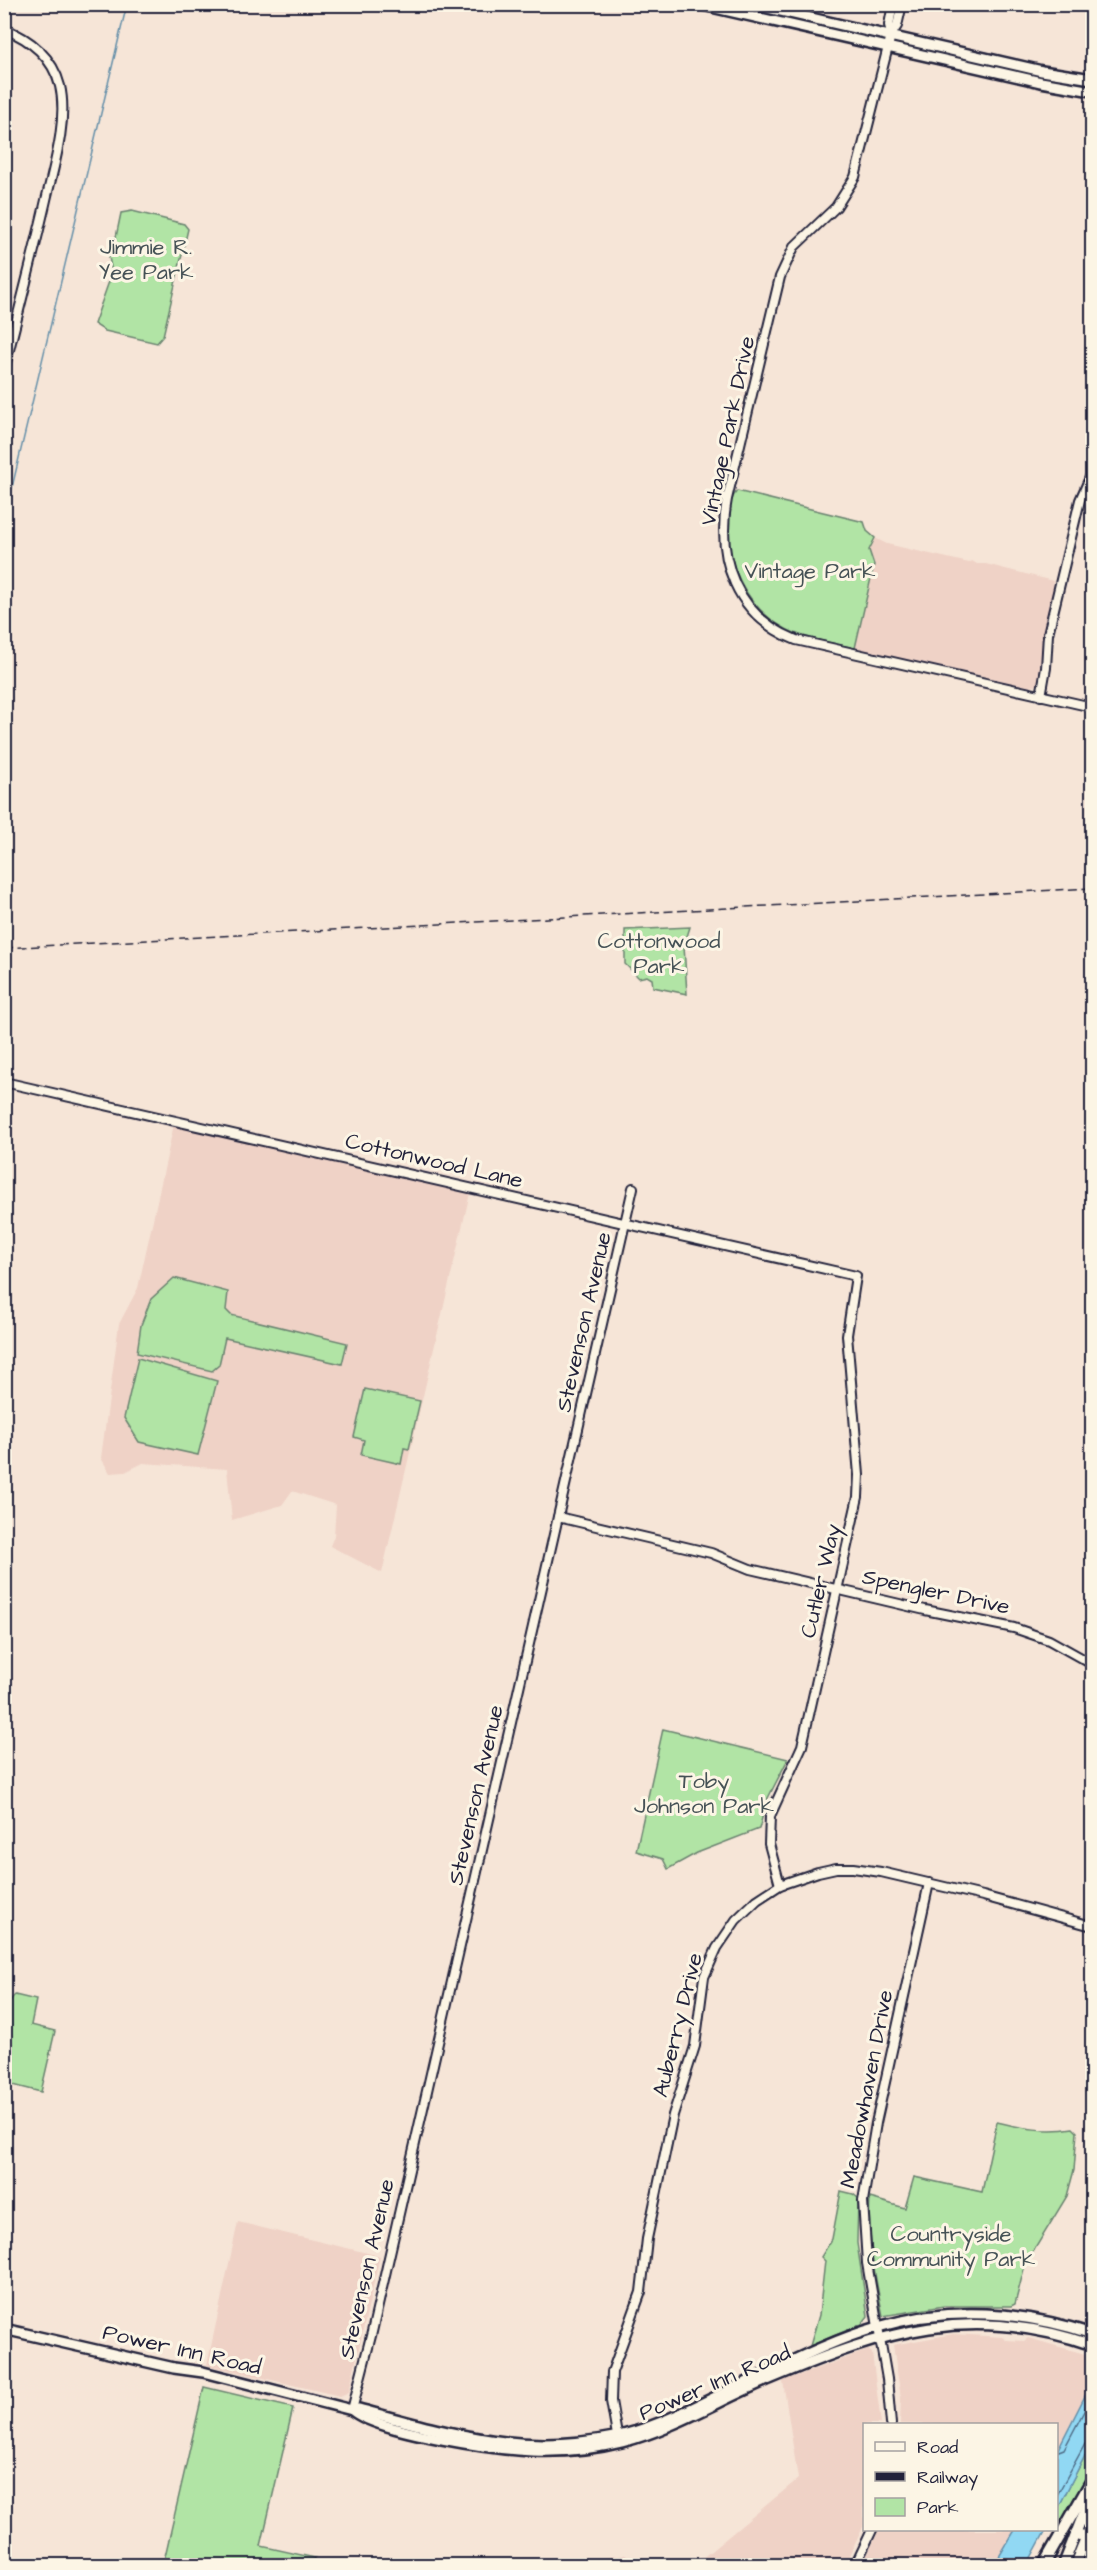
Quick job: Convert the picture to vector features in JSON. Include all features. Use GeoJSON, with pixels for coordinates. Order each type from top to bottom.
{"type":"FeatureCollection","features":[{"type":"Feature","properties":{"kind":"highway"},"geometry":{"type":"LineString","coordinates":[[1043,2565],[1092,2480]]}},
{"type":"Feature","properties":{"kind":"main road"},"geometry":{"type":"LineString","coordinates":[[698,4],[888,48],[1091,89]]}},
{"type":"Feature","properties":{"kind":"main road"},"geometry":{"type":"LineString","coordinates":[[750,4],[1092,80]]}},
{"type":"Feature","properties":{"kind":"main road"},"geometry":{"type":"LineString","coordinates":[[734,24],[741,19],[753,17]]}},
{"type":"Feature","properties":{"kind":"main road","name":"Power Inn Road"},"geometry":{"type":"LineString","coordinates":[[618,2440],[826,2346],[877,2327],[963,2313],[999,2314],[1029,2317],[1092,2334]]}},
{"type":"Feature","properties":{"kind":"main road","name":"Power Inn Road"},"geometry":{"type":"LineString","coordinates":[[4,2329],[174,2368],[203,2372],[352,2410],[358,2416],[408,2431],[502,2451],[541,2452],[618,2440],[682,2421],[772,2377],[879,2338],[908,2331],[971,2322],[1035,2329],[1092,2345]]}},
{"type":"Feature","properties":{"kind":"main road"},"geometry":{"type":"LineString","coordinates":[[1063,2565],[1085,2537],[1092,2492]]}},
{"type":"Feature","properties":{"kind":"main road"},"geometry":{"type":"LineString","coordinates":[[1074,2565],[1092,2522]]}},
{"type":"Feature","properties":{"kind":"street","name":"Vintage Park Drive"},"geometry":{"type":"LineString","coordinates":[[891,35],[889,25],[893,4]]}},
{"type":"Feature","properties":{"kind":"street","name":"Vintage Park Drive"},"geometry":{"type":"LineString","coordinates":[[902,4],[897,26],[891,35],[855,177],[836,207],[794,247],[780,277],[725,512],[723,536],[727,565],[736,587],[750,607],[771,626],[796,640],[1092,707]]}},
{"type":"Feature","properties":{"kind":"street"},"geometry":{"type":"LineString","coordinates":[[4,29],[25,39],[47,60],[59,84],[62,107],[56,156],[4,370]]}},
{"type":"Feature","properties":{"kind":"street"},"geometry":{"type":"LineString","coordinates":[[1041,696],[1046,668],[1048,634],[1080,500],[1092,473]]}},
{"type":"Feature","properties":{"kind":"street","name":"Cottonwood Lane"},"geometry":{"type":"LineString","coordinates":[[4,1082],[856,1276]]}},
{"type":"Feature","properties":{"kind":"street","name":"Stevenson Avenue"},"geometry":{"type":"LineString","coordinates":[[352,2410],[372,2332],[633,1188]]}},
{"type":"Feature","properties":{"kind":"street","name":"Cutler Way"},"geometry":{"type":"LineString","coordinates":[[780,1884],[769,1844],[770,1816],[802,1746],[858,1497],[859,1474],[847,1335],[856,1276]]}},
{"type":"Feature","properties":{"kind":"street","name":"Spengler Drive"},"geometry":{"type":"LineString","coordinates":[[558,1516],[711,1553],[744,1567],[1031,1632],[1092,1664]]}},
{"type":"Feature","properties":{"kind":"street","name":"Auberry Drive"},"geometry":{"type":"LineString","coordinates":[[618,2440],[611,2401],[612,2373],[641,2292],[647,2239],[673,2115],[695,2046],[704,1977],[717,1948],[731,1925],[757,1900],[780,1884],[828,1870],[853,1868],[881,1872],[983,1896],[1092,1926]]}},
{"type":"Feature","properties":{"kind":"street","name":"Meadowhaven Drive"},"geometry":{"type":"LineString","coordinates":[[891,2423],[890,2396],[867,2263],[864,2192],[876,2123],[929,1883]]}},
{"type":"Feature","properties":{"kind":"street"},"geometry":{"type":"LineString","coordinates":[[855,2565],[871,2531]]}},
{"type":"Feature","properties":{"kind":"shaded area"},"geometry":{"type":"Polygon","coordinates":[[[875,538],[887,544],[969,563],[972,561],[977,564],[986,564],[1053,581],[1054,586],[1042,638],[1040,675],[1037,685],[1031,687],[855,648],[874,565],[869,550],[875,538]]]}},
{"type":"Feature","properties":{"kind":"shaded area"},"geometry":{"type":"Polygon","coordinates":[[[174,1124],[470,1193],[382,1573],[330,1546],[334,1536],[336,1505],[292,1491],[282,1505],[232,1520],[227,1469],[143,1463],[125,1472],[110,1473],[101,1458],[119,1324],[138,1288],[174,1124]]]}},
{"type":"Feature","properties":{"kind":"shaded area"},"geometry":{"type":"Polygon","coordinates":[[[238,2222],[380,2256],[349,2392],[340,2396],[207,2365],[238,2222]]]}},
{"type":"Feature","properties":{"kind":"shaded area"},"geometry":{"type":"Polygon","coordinates":[[[953,2334],[1002,2337],[1006,2340],[1024,2341],[1028,2338],[1092,2356],[1092,2389],[1087,2392],[1058,2449],[1058,2423],[900,2423],[901,2398],[893,2345],[953,2334]]]}},
{"type":"Feature","properties":{"kind":"shaded area"},"geometry":{"type":"Polygon","coordinates":[[[868,2350],[872,2353],[881,2423],[863,2423],[863,2527],[845,2565],[694,2565],[798,2479],[783,2381],[868,2350]]]}},
{"type":"Feature","properties":{"kind":"shaded area"},"geometry":{"type":"Polygon","coordinates":[[[879,2531],[1014,2531],[994,2565],[862,2566],[879,2531]]]}},
{"type":"Feature","properties":{"kind":"shaded area"},"geometry":{"type":"Polygon","coordinates":[[[626,2555],[627,2565],[545,2565],[626,2555]]]}},
{"type":"Feature","properties":{"kind":"green space","name":"Jimmie R. Yee Park"},"geometry":{"type":"Polygon","coordinates":[[[132,211],[184,224],[188,229],[163,336],[157,343],[105,331],[94,324],[112,273],[109,257],[114,247],[121,213],[132,211]]]}},
{"type":"Feature","properties":{"kind":"green space","name":"Vintage Park"},"geometry":{"type":"Polygon","coordinates":[[[737,491],[864,522],[867,531],[875,538],[869,550],[874,565],[855,648],[821,641],[785,629],[761,610],[751,598],[736,571],[728,541],[729,508],[737,491]]]}},
{"type":"Feature","properties":{"kind":"green space","name":"Cottonwood Park"},"geometry":{"type":"Polygon","coordinates":[[[690,927],[684,946],[687,994],[653,987],[652,979],[647,976],[639,978],[625,964],[625,930],[690,927]]]}},
{"type":"Feature","properties":{"kind":"green space"},"geometry":{"type":"Polygon","coordinates":[[[174,1278],[228,1292],[226,1310],[231,1315],[347,1343],[342,1364],[225,1338],[219,1365],[212,1371],[137,1353],[141,1325],[151,1299],[174,1278]]]}},
{"type":"Feature","properties":{"kind":"green space"},"geometry":{"type":"Polygon","coordinates":[[[138,1358],[217,1381],[198,1455],[139,1442],[124,1418],[138,1358]]]}},
{"type":"Feature","properties":{"kind":"green space"},"geometry":{"type":"Polygon","coordinates":[[[365,1389],[420,1401],[409,1449],[404,1448],[401,1464],[361,1455],[364,1440],[354,1437],[365,1389]]]}},
{"type":"Feature","properties":{"kind":"green space","name":"Toby Johnson Park"},"geometry":{"type":"Polygon","coordinates":[[[663,1729],[788,1759],[767,1800],[759,1829],[697,1853],[668,1869],[663,1859],[636,1851],[663,1729]]]}},
{"type":"Feature","properties":{"kind":"green space"},"geometry":{"type":"Polygon","coordinates":[[[15,1995],[36,2000],[31,2025],[55,2031],[41,2092],[5,2083],[5,2023],[10,2001],[15,1995]]]}},
{"type":"Feature","properties":{"kind":"green space","name":"Countryside Community Park"},"geometry":{"type":"Polygon","coordinates":[[[997,2122],[1044,2130],[1073,2128],[1077,2132],[1074,2170],[1067,2196],[1025,2265],[1015,2304],[1011,2306],[944,2306],[883,2316],[871,2243],[870,2198],[905,2208],[914,2177],[982,2192],[997,2122]]]}},
{"type":"Feature","properties":{"kind":"green space"},"geometry":{"type":"Polygon","coordinates":[[[841,2191],[858,2198],[857,2243],[868,2316],[862,2324],[810,2346],[819,2315],[825,2261],[821,2257],[832,2239],[841,2191]]]}},
{"type":"Feature","properties":{"kind":"green space"},"geometry":{"type":"Polygon","coordinates":[[[204,2387],[293,2408],[261,2546],[315,2558],[313,2565],[163,2565],[204,2387]]]}},
{"type":"Feature","properties":{"kind":"green space"},"geometry":{"type":"Polygon","coordinates":[[[1092,2442],[1092,2468],[1058,2526],[1058,2508],[1092,2442]]]}},
{"type":"Feature","properties":{"kind":"water"},"geometry":{"type":"Polygon","coordinates":[[[1092,2389],[1092,2442],[1058,2508],[1058,2449],[1087,2392],[1092,2389]]]}},
{"type":"Feature","properties":{"kind":"water"},"geometry":{"type":"Polygon","coordinates":[[[1014,2531],[1045,2531],[1027,2565],[994,2565],[1014,2531]]]}},
{"type":"Feature","properties":{"kind":"waterway"},"geometry":{"type":"LineString","coordinates":[[4,521],[127,4]]}},
{"type":"Feature","properties":{"kind":"railway"},"geometry":{"type":"LineString","coordinates":[[4,948],[1092,888]]}}]}
